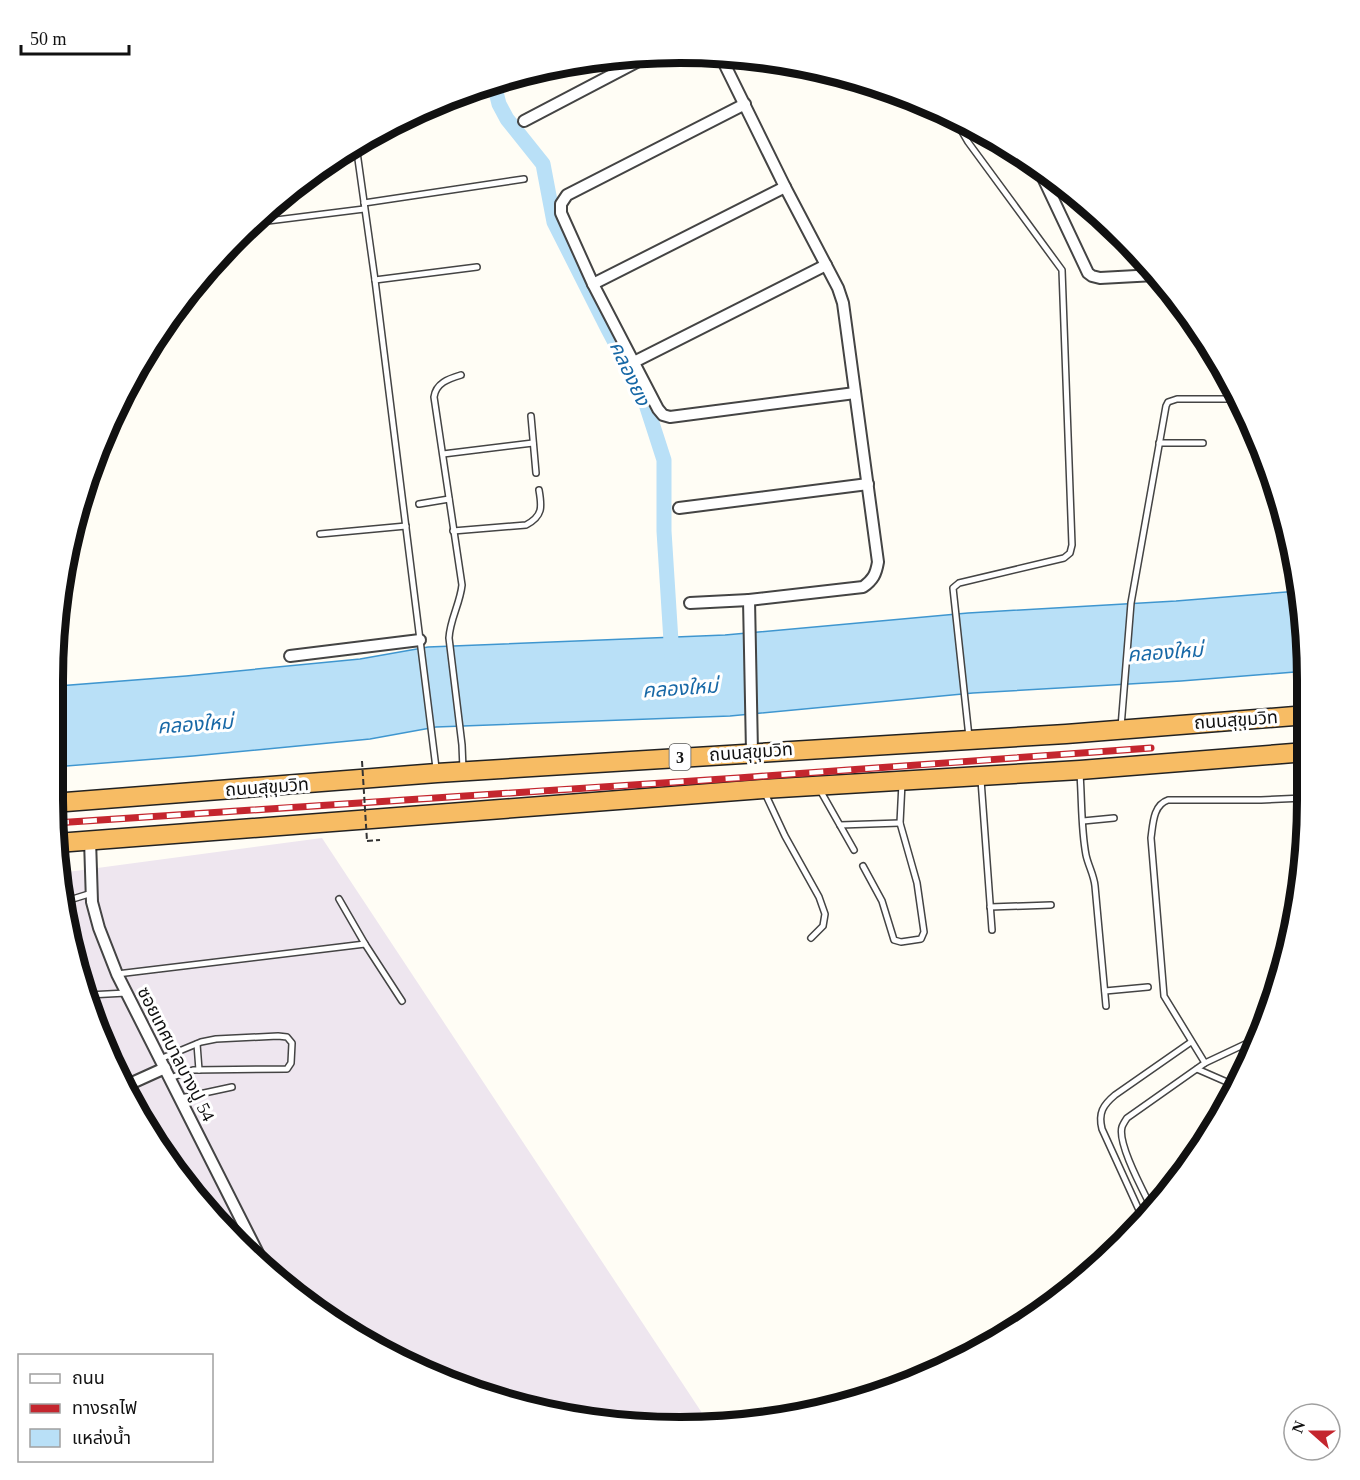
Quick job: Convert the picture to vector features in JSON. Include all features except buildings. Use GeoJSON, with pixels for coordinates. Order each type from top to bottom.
{"type":"FeatureCollection","features":[{"type":"Feature","properties":{"kind":"highway","name":"ถนนสุขุมวิท"},"geometry":{"type":"LineString","coordinates":[[63,802],[437,773],[969,740],[1297,716]]}},
{"type":"Feature","properties":{"kind":"highway","name":"ถนนสุขุมวิท"},"geometry":{"type":"LineString","coordinates":[[64,842],[763,789],[1080,770],[1297,753]]}},
{"type":"Feature","properties":{"kind":"street"},"geometry":{"type":"LineString","coordinates":[[690,603],[749,600],[863,587],[872,580],[878,562],[843,303],[838,288],[725,64]]}},
{"type":"Feature","properties":{"kind":"street"},"geometry":{"type":"LineString","coordinates":[[524,121],[631,65]]}},
{"type":"Feature","properties":{"kind":"street"},"geometry":{"type":"LineString","coordinates":[[745,104],[567,195],[561,204],[561,213],[593,284],[663,415],[670,417],[855,393]]}},
{"type":"Feature","properties":{"kind":"street"},"geometry":{"type":"LineString","coordinates":[[1048,185],[1088,273],[1100,278],[1146,275]]}},
{"type":"Feature","properties":{"kind":"street"},"geometry":{"type":"LineString","coordinates":[[593,284],[785,187]]}},
{"type":"Feature","properties":{"kind":"street"},"geometry":{"type":"LineString","coordinates":[[634,362],[826,265]]}},
{"type":"Feature","properties":{"kind":"street"},"geometry":{"type":"LineString","coordinates":[[679,508],[868,484]]}},
{"type":"Feature","properties":{"kind":"street"},"geometry":{"type":"LineString","coordinates":[[749,600],[752,752]]}},
{"type":"Feature","properties":{"kind":"street"},"geometry":{"type":"LineString","coordinates":[[290,656],[421,643]]}},
{"type":"Feature","properties":{"kind":"street","name":"ซอยเทศบาลบางปู 54"},"geometry":{"type":"LineString","coordinates":[[90,840],[92,893],[99,928],[117,974],[255,1246]]}},
{"type":"Feature","properties":{"kind":"street"},"geometry":{"type":"LineString","coordinates":[[132,1082],[163,1063]]}},
{"type":"Feature","properties":{"kind":"lane"},"geometry":{"type":"LineString","coordinates":[[962,132],[1062,270],[1072,545],[1071,553],[1064,558],[959,583],[953,588],[969,740]]}},
{"type":"Feature","properties":{"kind":"lane"},"geometry":{"type":"LineString","coordinates":[[357,155],[437,773]]}},
{"type":"Feature","properties":{"kind":"lane"},"geometry":{"type":"LineString","coordinates":[[268,221],[524,178]]}},
{"type":"Feature","properties":{"kind":"lane"},"geometry":{"type":"LineString","coordinates":[[375,280],[477,267]]}},
{"type":"Feature","properties":{"kind":"lane"},"geometry":{"type":"LineString","coordinates":[[461,375],[441,383],[435,389],[434,397],[462,585],[461,597],[450,625],[449,638],[462,745],[463,772]]}},
{"type":"Feature","properties":{"kind":"lane"},"geometry":{"type":"LineString","coordinates":[[1121,729],[1131,603],[1166,406],[1171,400],[1229,399]]}},
{"type":"Feature","properties":{"kind":"lane"},"geometry":{"type":"LineString","coordinates":[[531,416],[536,473]]}},
{"type":"Feature","properties":{"kind":"lane"},"geometry":{"type":"LineString","coordinates":[[442,454],[533,443]]}},
{"type":"Feature","properties":{"kind":"lane"},"geometry":{"type":"LineString","coordinates":[[1160,443],[1203,443]]}},
{"type":"Feature","properties":{"kind":"lane"},"geometry":{"type":"LineString","coordinates":[[453,531],[526,525],[536,520],[540,513],[539,490]]}},
{"type":"Feature","properties":{"kind":"lane"},"geometry":{"type":"LineString","coordinates":[[419,504],[449,499]]}},
{"type":"Feature","properties":{"kind":"lane"},"geometry":{"type":"LineString","coordinates":[[321,534],[406,526]]}},
{"type":"Feature","properties":{"kind":"lane"},"geometry":{"type":"LineString","coordinates":[[1080,770],[1086,858],[1094,875],[1106,1006]]}},
{"type":"Feature","properties":{"kind":"lane"},"geometry":{"type":"LineString","coordinates":[[981,776],[992,930]]}},
{"type":"Feature","properties":{"kind":"lane"},"geometry":{"type":"LineString","coordinates":[[863,866],[882,901],[894,940],[901,942],[921,939],[924,932],[917,883],[900,823],[902,781]]}},
{"type":"Feature","properties":{"kind":"lane"},"geometry":{"type":"LineString","coordinates":[[818,786],[854,850]]}},
{"type":"Feature","properties":{"kind":"lane"},"geometry":{"type":"LineString","coordinates":[[763,789],[785,836],[819,897],[825,914],[823,926],[811,938]]}},
{"type":"Feature","properties":{"kind":"lane"},"geometry":{"type":"LineString","coordinates":[[1205,1063],[1164,996],[1151,837],[1154,816],[1158,806],[1168,800],[1297,798]]}},
{"type":"Feature","properties":{"kind":"lane"},"geometry":{"type":"LineString","coordinates":[[1083,821],[1114,818]]}},
{"type":"Feature","properties":{"kind":"lane"},"geometry":{"type":"LineString","coordinates":[[840,825],[900,823]]}},
{"type":"Feature","properties":{"kind":"lane"},"geometry":{"type":"LineString","coordinates":[[71,899],[92,893]]}},
{"type":"Feature","properties":{"kind":"lane"},"geometry":{"type":"LineString","coordinates":[[339,899],[402,1001]]}},
{"type":"Feature","properties":{"kind":"lane"},"geometry":{"type":"LineString","coordinates":[[990,907],[1051,905]]}},
{"type":"Feature","properties":{"kind":"lane"},"geometry":{"type":"LineString","coordinates":[[117,974],[365,944]]}},
{"type":"Feature","properties":{"kind":"lane"},"geometry":{"type":"LineString","coordinates":[[1105,991],[1148,987]]}},
{"type":"Feature","properties":{"kind":"lane"},"geometry":{"type":"LineString","coordinates":[[95,995],[126,993]]}},
{"type":"Feature","properties":{"kind":"lane"},"geometry":{"type":"LineString","coordinates":[[163,1063],[196,1044],[216,1039],[278,1036],[287,1037],[292,1042],[291,1063],[287,1069],[199,1070],[170,1078]]}},
{"type":"Feature","properties":{"kind":"lane"},"geometry":{"type":"LineString","coordinates":[[1140,1211],[1102,1129],[1101,1114],[1106,1103],[1115,1095],[1191,1042]]}},
{"type":"Feature","properties":{"kind":"lane"},"geometry":{"type":"LineString","coordinates":[[1149,1201],[1122,1142],[1122,1128],[1127,1119],[1205,1063],[1247,1043]]}},
{"type":"Feature","properties":{"kind":"lane"},"geometry":{"type":"LineString","coordinates":[[196,1044],[199,1070]]}},
{"type":"Feature","properties":{"kind":"lane"},"geometry":{"type":"LineString","coordinates":[[1197,1069],[1228,1082]]}},
{"type":"Feature","properties":{"kind":"lane"},"geometry":{"type":"LineString","coordinates":[[181,1098],[231,1087]]}},
{"type":"Feature","properties":{"kind":"path"},"geometry":{"type":"LineString","coordinates":[[362,761],[367,841],[380,840]]}},
{"type":"Feature","properties":{"kind":"shaded area"},"geometry":{"type":"Polygon","coordinates":[[[322,838],[704,1416],[640,1416],[599,1412],[520,1396],[482,1384],[444,1370],[371,1334],[337,1313],[273,1264],[216,1207],[191,1176],[167,1143],[127,1073],[110,1036],[84,960],[67,872],[322,838]]]}},
{"type":"Feature","properties":{"kind":"water","name":"คลองใหม่"},"geometry":{"type":"Polygon","coordinates":[[[1291,592],[1297,672],[973,693],[730,716],[436,727],[370,739],[63,766],[63,686],[360,659],[428,647],[725,635],[968,613],[1291,592]]]}},
{"type":"Feature","properties":{"kind":"waterway","name":"คลองยง"},"geometry":{"type":"LineString","coordinates":[[496,92],[507,119],[543,164],[554,222],[643,395],[664,460],[664,531],[672,657]]}},
{"type":"Feature","properties":{"kind":"railway"},"geometry":{"type":"LineString","coordinates":[[64,822],[1151,748]]}}]}
